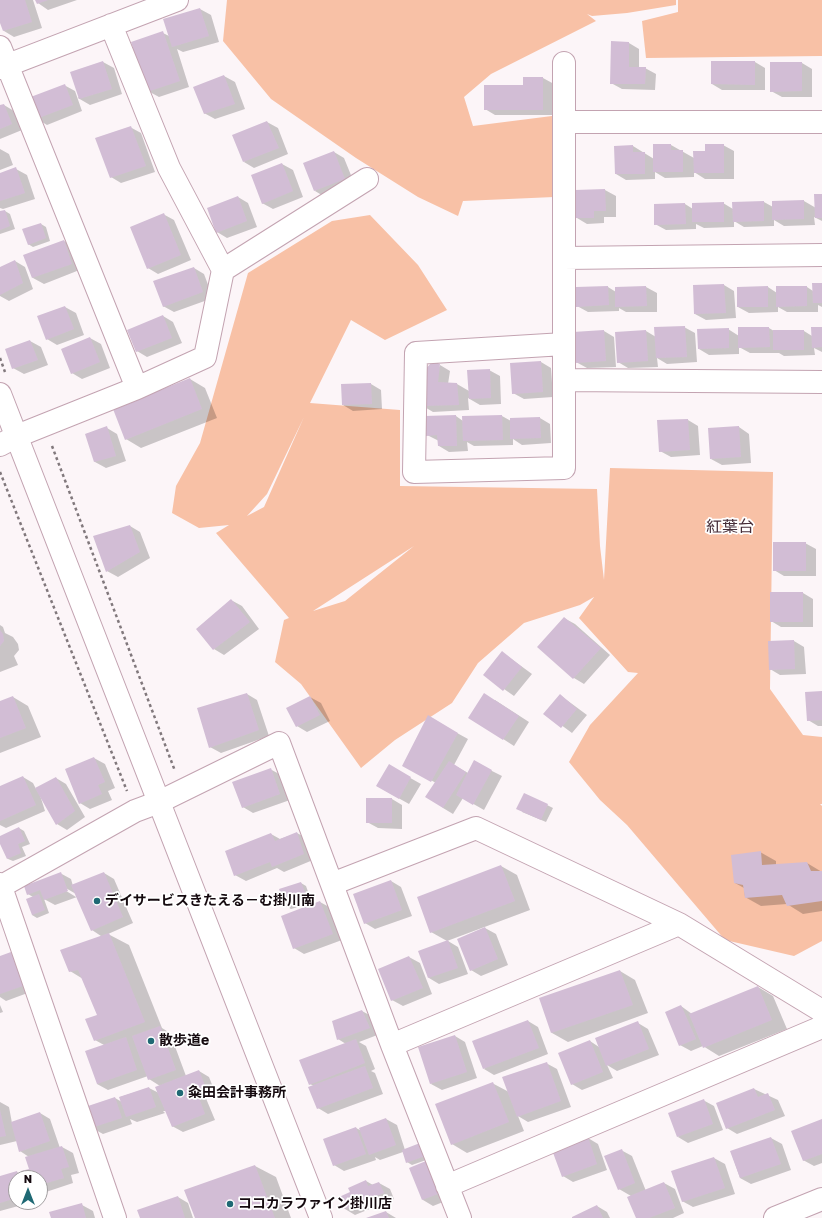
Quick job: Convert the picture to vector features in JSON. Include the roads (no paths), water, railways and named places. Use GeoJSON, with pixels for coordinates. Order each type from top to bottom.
{"type":"FeatureCollection","features":[{"type":"Feature","properties":{"kind":"street"},"geometry":{"type":"LineString","coordinates":[[137,388],[2,60],[111,26],[177,0]]}},
{"type":"Feature","properties":{"kind":"street"},"geometry":{"type":"LineString","coordinates":[[8,441],[137,388],[205,357],[223,270],[169,168],[111,26]]}},
{"type":"Feature","properties":{"kind":"street"},"geometry":{"type":"LineString","coordinates":[[564,63],[564,122],[564,258],[564,344],[564,468],[414,472],[416,353],[564,344]]}},
{"type":"Feature","properties":{"kind":"street"},"geometry":{"type":"LineString","coordinates":[[564,122],[822,122]]}},
{"type":"Feature","properties":{"kind":"street"},"geometry":{"type":"LineString","coordinates":[[223,270],[367,179]]}},
{"type":"Feature","properties":{"kind":"street"},"geometry":{"type":"LineString","coordinates":[[564,258],[822,255]]}},
{"type":"Feature","properties":{"kind":"street"},"geometry":{"type":"LineString","coordinates":[[564,380],[822,382]]}},
{"type":"Feature","properties":{"kind":"street"},"geometry":{"type":"LineString","coordinates":[[0,394],[8,441],[159,802],[321,1218]]}},
{"type":"Feature","properties":{"kind":"street"},"geometry":{"type":"LineString","coordinates":[[115,1218],[0,885],[134,811],[159,802],[279,743],[392,1045],[460,1218]]}},
{"type":"Feature","properties":{"kind":"street"},"geometry":{"type":"LineString","coordinates":[[332,884],[476,828],[679,924],[822,1011]]}},
{"type":"Feature","properties":{"kind":"street"},"geometry":{"type":"LineString","coordinates":[[392,1045],[679,924]]}},
{"type":"Feature","properties":{"kind":"street"},"geometry":{"type":"LineString","coordinates":[[447,1186],[822,1027]]}},
{"type":"Feature","properties":{"kind":"street"},"geometry":{"type":"LineString","coordinates":[[775,1218],[822,1199]]}},
{"type":"Feature","properties":{"kind":"place","name":"デイサービスきたえる－む掛川南"},"geometry":{"type":"Point","coordinates":[97,901]}},
{"type":"Feature","properties":{"kind":"place","name":"散歩道e"},"geometry":{"type":"Point","coordinates":[151,1041]}},
{"type":"Feature","properties":{"kind":"place","name":"粂田会計事務所"},"geometry":{"type":"Point","coordinates":[180,1093]}},
{"type":"Feature","properties":{"kind":"place","name":"ココカラファイン掛川店"},"geometry":{"type":"Point","coordinates":[230,1204]}},
{"type":"Feature","properties":{"kind":"district","name":"紅葉台"},"geometry":{"type":"Point","coordinates":[730,527]}}]}
